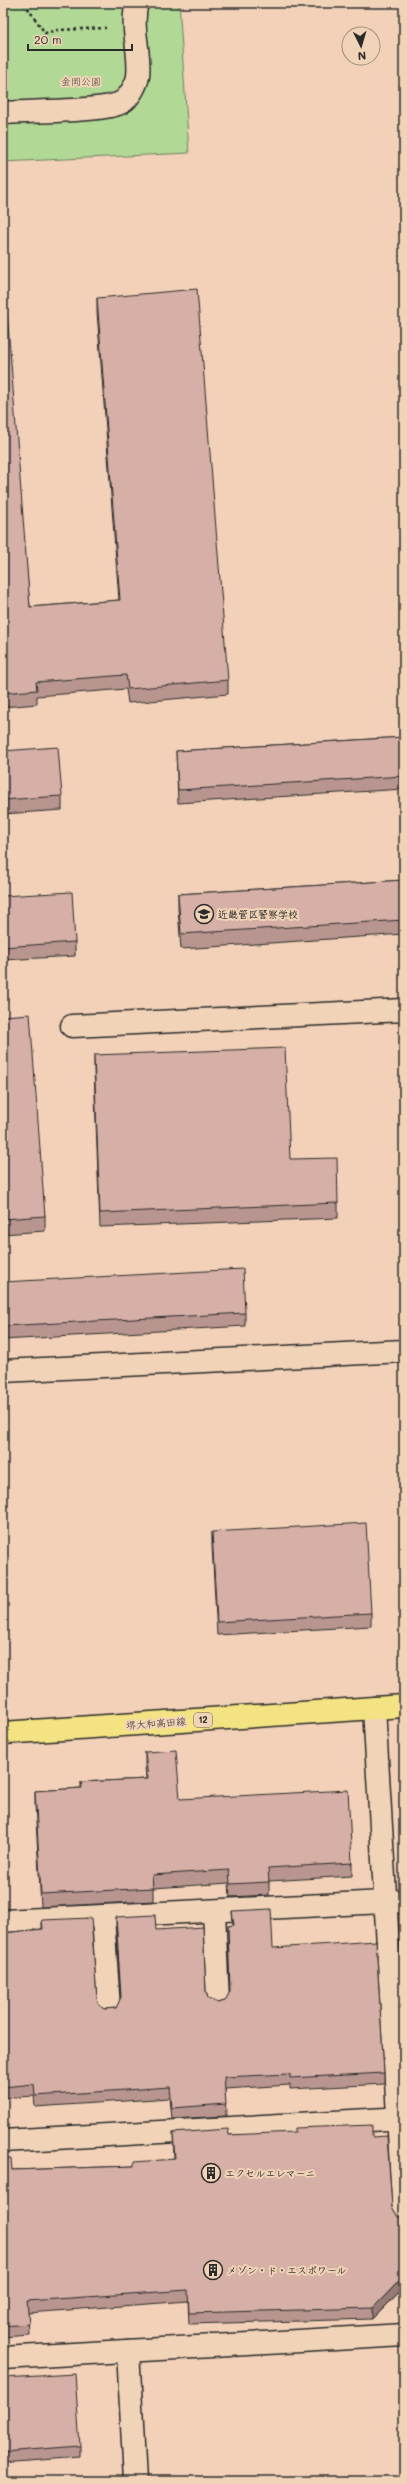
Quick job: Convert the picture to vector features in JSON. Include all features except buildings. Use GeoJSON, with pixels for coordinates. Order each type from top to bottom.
{"type":"FeatureCollection","features":[{"type":"Feature","properties":{"kind":"main road","name":"堺大和高田線"},"geometry":{"type":"LineString","coordinates":[[3,1733],[404,1706]]}},
{"type":"Feature","properties":{"kind":"street"},"geometry":{"type":"LineString","coordinates":[[3,113],[104,107],[123,102],[133,88],[138,76],[134,14],[137,3]]}},
{"type":"Feature","properties":{"kind":"street"},"geometry":{"type":"LineString","coordinates":[[72,1026],[404,1010]]}},
{"type":"Feature","properties":{"kind":"street"},"geometry":{"type":"LineString","coordinates":[[3,1370],[404,1351]]}},
{"type":"Feature","properties":{"kind":"street"},"geometry":{"type":"LineString","coordinates":[[374,1708],[395,1901],[404,2217]]}},
{"type":"Feature","properties":{"kind":"street"},"geometry":{"type":"LineString","coordinates":[[3,1921],[395,1901]]}},
{"type":"Feature","properties":{"kind":"street"},"geometry":{"type":"LineString","coordinates":[[214,1910],[218,2002]]}},
{"type":"Feature","properties":{"kind":"street"},"geometry":{"type":"LineString","coordinates":[[103,1916],[109,2009]]}},
{"type":"Feature","properties":{"kind":"street"},"geometry":{"type":"LineString","coordinates":[[3,2141],[401,2119]]}},
{"type":"Feature","properties":{"kind":"street"},"geometry":{"type":"LineString","coordinates":[[3,2358],[404,2335]]}},
{"type":"Feature","properties":{"kind":"street"},"geometry":{"type":"LineString","coordinates":[[128,2351],[135,2481]]}},
{"type":"Feature","properties":{"kind":"path"},"geometry":{"type":"LineString","coordinates":[[24,3],[45,33],[57,30],[135,28]]}},
{"type":"Feature","properties":{"kind":"green space","name":"金岡公園"},"geometry":{"type":"Polygon","coordinates":[[[3,3],[179,3],[189,153],[3,162],[3,3]]]}},
{"type":"Feature","properties":{"kind":"place","name":"近畿管区警察学校"},"geometry":{"type":"Point","coordinates":[204,914]}},
{"type":"Feature","properties":{"kind":"place","name":"エクセルエレマーニ"},"geometry":{"type":"Point","coordinates":[211,2173]}},
{"type":"Feature","properties":{"kind":"place","name":"メゾン・ド・エスポワール"},"geometry":{"type":"Point","coordinates":[213,2270]}}]}
